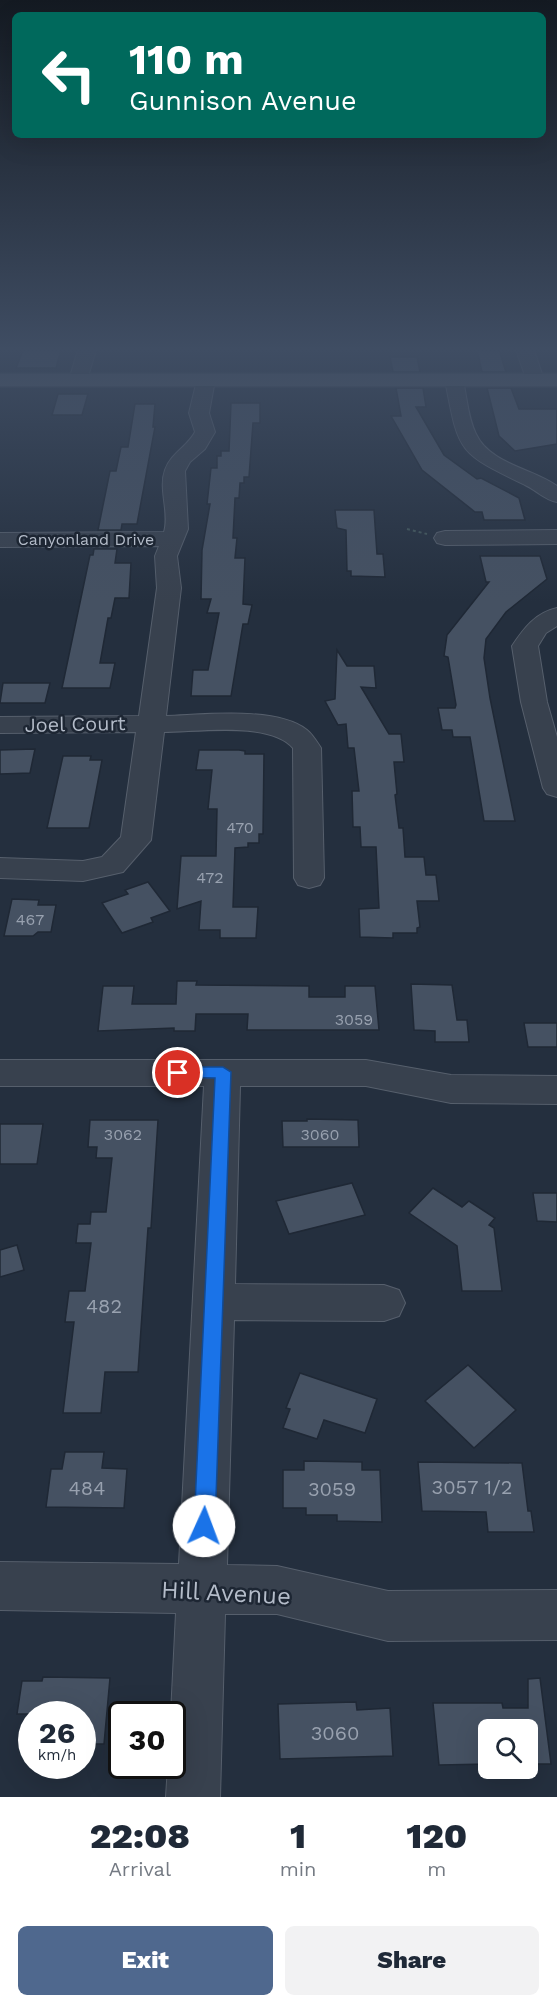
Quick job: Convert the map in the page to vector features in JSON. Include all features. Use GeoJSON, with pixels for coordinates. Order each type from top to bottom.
{"type":"FeatureCollection","features":[{"type":"Feature","properties":{"kind":"street"},"geometry":{"type":"LineString","coordinates":[[0,868],[83,872],[112,865],[136,840],[169,588],[166,555],[177,529],[174,498],[175,471],[181,459],[198,445],[204,434]]}},
{"type":"Feature","properties":{"kind":"street"},"geometry":{"type":"LineString","coordinates":[[466,434],[476,449],[494,462],[540,484],[557,496]]}},
{"type":"Feature","properties":{"kind":"street"},"geometry":{"type":"LineString","coordinates":[[445,538],[557,537]]}},
{"type":"Feature","properties":{"kind":"street","name":"Canyonland Drive"},"geometry":{"type":"LineString","coordinates":[[0,540],[172,539]]}},
{"type":"Feature","properties":{"kind":"street"},"geometry":{"type":"LineString","coordinates":[[557,615],[537,628],[525,646],[546,702],[557,788]]}},
{"type":"Feature","properties":{"kind":"street","name":"Joel Court"},"geometry":{"type":"LineString","coordinates":[[0,725],[264,723],[284,728],[298,737],[307,748],[309,878]]}},
{"type":"Feature","properties":{"kind":"street"},"geometry":{"type":"LineString","coordinates":[[193,1797],[223,1072]]}},
{"type":"Feature","properties":{"kind":"street"},"geometry":{"type":"LineString","coordinates":[[0,1073],[366,1073],[451,1089],[557,1090]]}},
{"type":"Feature","properties":{"kind":"street"},"geometry":{"type":"LineString","coordinates":[[214,1302],[384,1303]]}},
{"type":"Feature","properties":{"kind":"street","name":"Hill Avenue"},"geometry":{"type":"LineString","coordinates":[[0,1586],[277,1590],[388,1616],[557,1615]]}},
{"type":"Feature","properties":{"kind":"building"},"geometry":{"type":"Polygon","coordinates":[[[130,434],[154,434],[137,524],[122,524],[121,530],[98,530],[110,471],[116,471],[121,447],[128,447],[130,434]]]}},
{"type":"Feature","properties":{"kind":"building"},"geometry":{"type":"Polygon","coordinates":[[[230,434],[252,434],[249,477],[244,477],[244,483],[240,483],[239,498],[235,498],[233,538],[237,538],[235,558],[245,558],[243,604],[252,605],[248,624],[243,624],[231,696],[191,696],[193,670],[208,670],[219,613],[207,613],[211,599],[201,599],[202,550],[210,504],[207,504],[211,468],[217,468],[217,456],[221,456],[221,451],[229,451],[230,434]]]}},
{"type":"Feature","properties":{"kind":"building"},"geometry":{"type":"Polygon","coordinates":[[[401,434],[432,434],[444,455],[477,479],[481,478],[519,498],[525,520],[484,520],[482,512],[475,512],[422,470],[401,434]]]}},
{"type":"Feature","properties":{"kind":"building"},"geometry":{"type":"Polygon","coordinates":[[[498,434],[557,434],[557,444],[515,451],[498,434]]]}},
{"type":"Feature","properties":{"kind":"building"},"geometry":{"type":"Polygon","coordinates":[[[335,510],[374,510],[377,554],[383,554],[385,577],[351,576],[351,571],[347,571],[346,530],[337,528],[335,510]]]}},
{"type":"Feature","properties":{"kind":"building"},"geometry":{"type":"Polygon","coordinates":[[[94,549],[117,549],[115,563],[131,563],[129,598],[115,598],[111,618],[108,618],[100,663],[115,663],[110,688],[62,688],[90,555],[93,555],[94,549]]]}},
{"type":"Feature","properties":{"kind":"building"},"geometry":{"type":"Polygon","coordinates":[[[480,556],[540,556],[547,579],[506,612],[486,639],[484,658],[490,698],[515,821],[484,821],[470,737],[453,737],[452,730],[442,730],[438,708],[455,708],[456,705],[448,657],[444,656],[447,635],[489,582],[486,582],[480,556]]]}},
{"type":"Feature","properties":{"kind":"building"},"geometry":{"type":"Polygon","coordinates":[[[337,650],[347,666],[374,666],[376,688],[361,687],[389,734],[401,734],[404,762],[394,762],[397,794],[395,795],[399,828],[403,828],[405,857],[424,857],[426,875],[436,875],[439,901],[417,901],[420,927],[417,928],[417,933],[393,933],[393,938],[360,937],[359,909],[379,908],[376,847],[361,847],[360,827],[353,827],[352,791],[359,791],[354,748],[348,748],[346,724],[338,725],[325,701],[335,699],[337,650]]]}},
{"type":"Feature","properties":{"kind":"building"},"geometry":{"type":"Polygon","coordinates":[[[3,683],[50,683],[45,703],[0,703],[3,683]]]}},
{"type":"Feature","properties":{"kind":"building"},"geometry":{"type":"Polygon","coordinates":[[[35,749],[30,773],[0,774],[0,750],[35,749]]]}},
{"type":"Feature","properties":{"kind":"building"},"geometry":{"type":"Polygon","coordinates":[[[199,750],[239,750],[245,751],[245,754],[264,754],[263,834],[259,834],[259,843],[248,843],[248,847],[235,848],[233,907],[258,907],[256,938],[220,938],[220,930],[199,930],[201,901],[177,909],[181,856],[216,856],[217,809],[208,809],[212,770],[196,770],[199,750]]]}},
{"type":"Feature","properties":{"kind":"building"},"geometry":{"type":"Polygon","coordinates":[[[63,756],[91,756],[90,760],[102,760],[89,828],[47,828],[63,756]]]}},
{"type":"Feature","properties":{"kind":"building"},"geometry":{"type":"Polygon","coordinates":[[[148,882],[170,911],[151,918],[153,922],[122,933],[102,903],[128,894],[125,890],[148,882]]]}},
{"type":"Feature","properties":{"kind":"building"},"geometry":{"type":"Polygon","coordinates":[[[12,899],[39,900],[38,905],[56,905],[51,932],[38,932],[33,936],[4,936],[12,899]]]}},
{"type":"Feature","properties":{"kind":"building"},"geometry":{"type":"Polygon","coordinates":[[[177,981],[197,981],[196,985],[309,986],[309,997],[345,997],[345,986],[375,986],[379,1030],[247,1030],[248,1014],[196,1014],[195,1031],[174,1031],[174,1028],[98,1031],[103,986],[134,986],[132,1004],[176,1004],[177,981]]]}},
{"type":"Feature","properties":{"kind":"building"},"geometry":{"type":"Polygon","coordinates":[[[411,984],[452,985],[457,1020],[467,1020],[469,1042],[435,1042],[435,1031],[414,1030],[411,984]]]}},
{"type":"Feature","properties":{"kind":"building"},"geometry":{"type":"Polygon","coordinates":[[[524,1023],[557,1023],[557,1047],[528,1047],[524,1023]]]}},
{"type":"Feature","properties":{"kind":"building"},"geometry":{"type":"Polygon","coordinates":[[[307,1119],[358,1120],[359,1147],[283,1147],[282,1121],[307,1121],[307,1119]]]}},
{"type":"Feature","properties":{"kind":"building"},"geometry":{"type":"Polygon","coordinates":[[[90,1120],[158,1120],[138,1372],[105,1372],[101,1413],[63,1413],[74,1322],[65,1322],[69,1291],[85,1291],[91,1243],[76,1243],[78,1224],[90,1224],[91,1212],[106,1212],[112,1158],[96,1158],[97,1147],[88,1147],[90,1120]]]}},
{"type":"Feature","properties":{"kind":"building"},"geometry":{"type":"Polygon","coordinates":[[[0,1124],[43,1124],[37,1164],[0,1164],[0,1124]]]}},
{"type":"Feature","properties":{"kind":"building"},"geometry":{"type":"Polygon","coordinates":[[[352,1183],[365,1215],[289,1234],[276,1201],[352,1183]]]}},
{"type":"Feature","properties":{"kind":"building"},"geometry":{"type":"Polygon","coordinates":[[[433,1188],[462,1207],[469,1201],[495,1218],[489,1225],[494,1228],[502,1291],[462,1291],[457,1246],[409,1213],[433,1188]]]}},
{"type":"Feature","properties":{"kind":"building"},"geometry":{"type":"Polygon","coordinates":[[[533,1193],[557,1193],[557,1222],[537,1221],[533,1193]]]}},
{"type":"Feature","properties":{"kind":"building"},"geometry":{"type":"Polygon","coordinates":[[[17,1245],[24,1270],[0,1277],[0,1250],[17,1245]]]}},
{"type":"Feature","properties":{"kind":"building"},"geometry":{"type":"Polygon","coordinates":[[[468,1365],[516,1410],[474,1448],[425,1401],[468,1365]]]}},
{"type":"Feature","properties":{"kind":"building"},"geometry":{"type":"Polygon","coordinates":[[[300,1373],[377,1399],[365,1433],[324,1420],[317,1439],[283,1428],[290,1409],[286,1408],[300,1373]]]}},
{"type":"Feature","properties":{"kind":"building"},"geometry":{"type":"Polygon","coordinates":[[[65,1452],[104,1452],[102,1468],[127,1469],[124,1508],[46,1507],[51,1469],[62,1469],[65,1452]]]}},
{"type":"Feature","properties":{"kind":"building"},"geometry":{"type":"Polygon","coordinates":[[[304,1461],[362,1462],[362,1470],[380,1470],[382,1522],[337,1521],[337,1515],[306,1515],[306,1508],[283,1508],[283,1470],[304,1470],[304,1461]]]}},
{"type":"Feature","properties":{"kind":"building"},"geometry":{"type":"Polygon","coordinates":[[[418,1462],[522,1463],[528,1511],[531,1511],[534,1532],[488,1532],[486,1512],[422,1511],[418,1462]]]}},
{"type":"Feature","properties":{"kind":"building"},"geometry":{"type":"Polygon","coordinates":[[[43,1677],[110,1678],[104,1744],[96,1744],[96,1701],[19,1701],[22,1681],[42,1681],[43,1677]]]}},
{"type":"Feature","properties":{"kind":"building"},"geometry":{"type":"Polygon","coordinates":[[[540,1678],[551,1764],[538,1764],[538,1719],[478,1719],[478,1764],[439,1765],[433,1703],[502,1703],[503,1708],[528,1708],[528,1679],[540,1678]]]}},
{"type":"Feature","properties":{"kind":"building"},"geometry":{"type":"Polygon","coordinates":[[[356,1702],[357,1710],[390,1708],[393,1756],[280,1759],[278,1704],[356,1702]]]}},
{"type":"Feature","properties":{"kind":"route"},"geometry":{"type":"LineString","coordinates":[[178,1073],[223,1072],[204,1526]]}}]}
